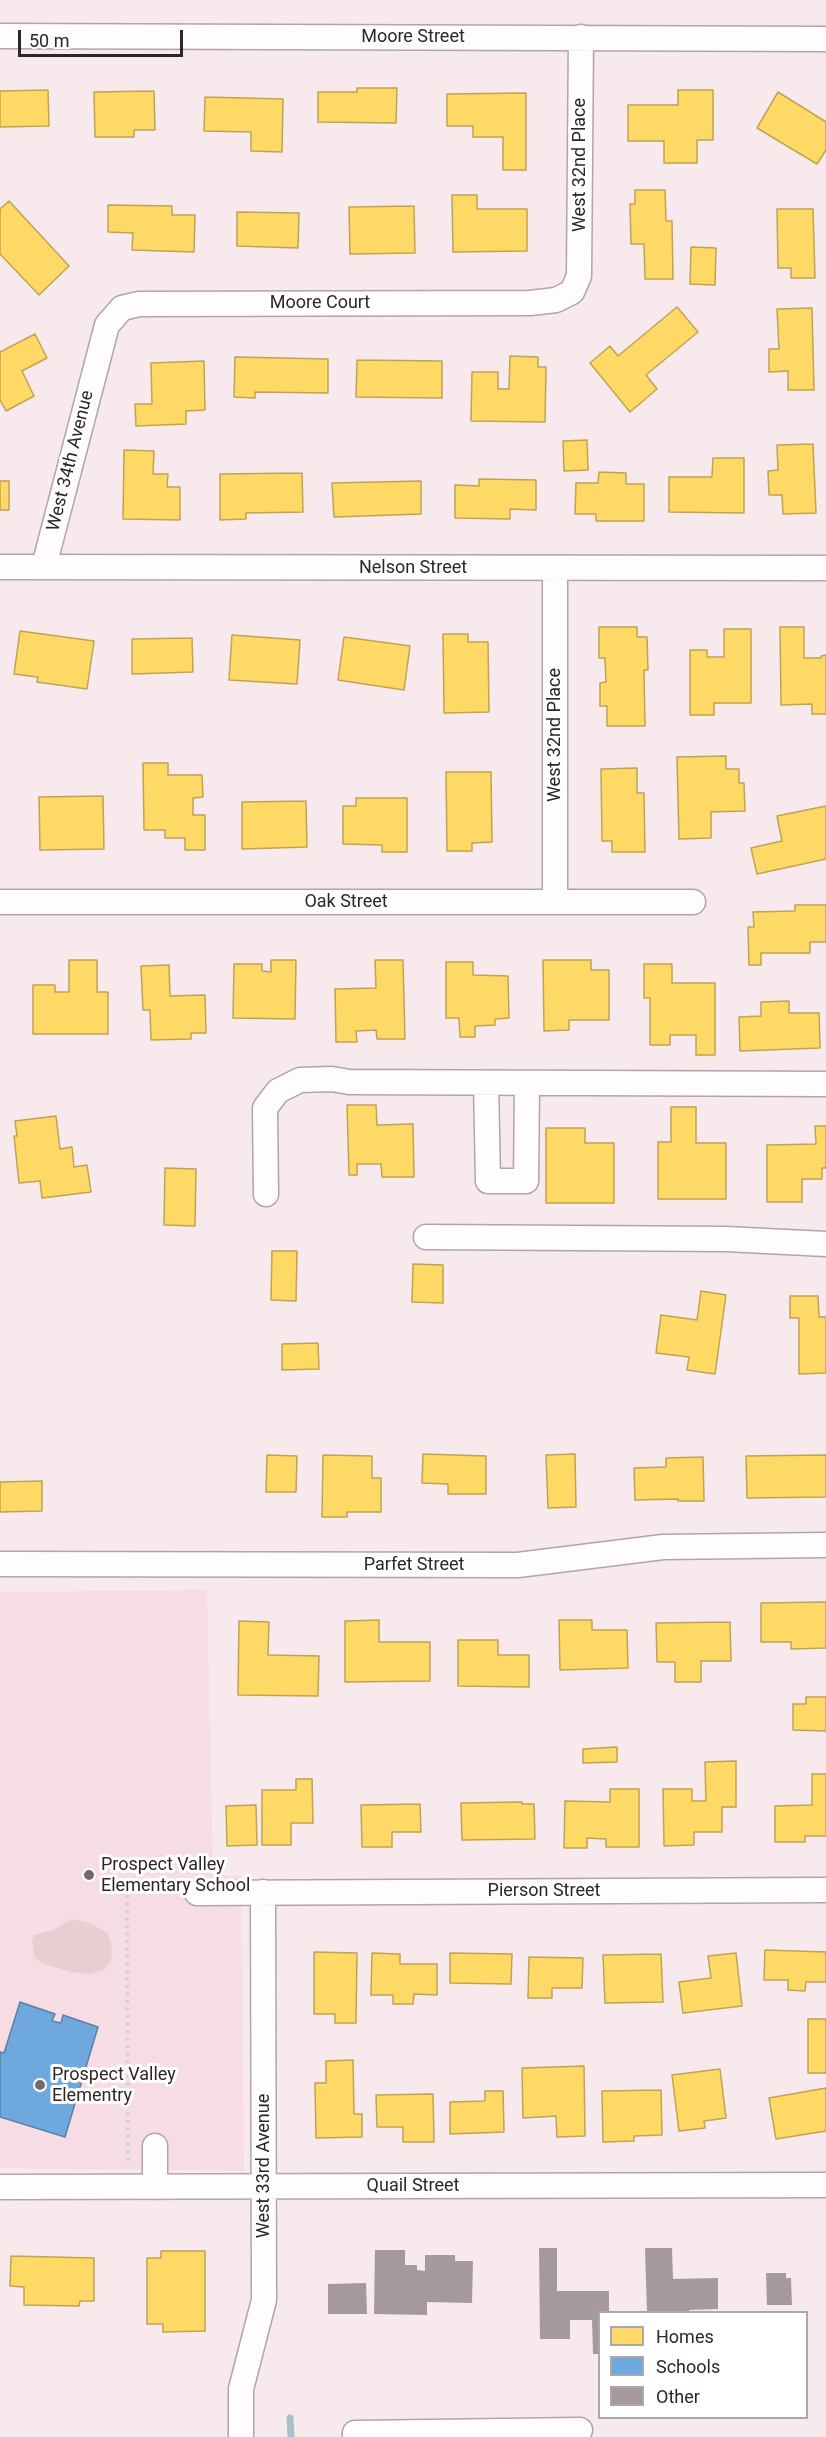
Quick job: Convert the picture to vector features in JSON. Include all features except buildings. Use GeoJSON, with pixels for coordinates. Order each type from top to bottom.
{"type":"FeatureCollection","features":[{"type":"Feature","properties":{"kind":"street","name":"Moore Street"},"geometry":{"type":"LineString","coordinates":[[0,36],[826,39]]}},
{"type":"Feature","properties":{"kind":"street","name":"West 32nd Place"},"geometry":{"type":"LineString","coordinates":[[572,292],[579,276],[580,255],[581,38]]}},
{"type":"Feature","properties":{"kind":"street","name":"Moore Court"},"geometry":{"type":"LineString","coordinates":[[98,356],[107,325],[122,308],[139,304],[530,303],[556,300],[572,292]]}},
{"type":"Feature","properties":{"kind":"street","name":"West 34th Avenue"},"geometry":{"type":"LineString","coordinates":[[44,566],[98,356]]}},
{"type":"Feature","properties":{"kind":"street","name":"Nelson Street"},"geometry":{"type":"LineString","coordinates":[[0,567],[826,568]]}},
{"type":"Feature","properties":{"kind":"street","name":"West 32nd Place"},"geometry":{"type":"LineString","coordinates":[[555,568],[555,902]]}},
{"type":"Feature","properties":{"kind":"street","name":"Oak Street"},"geometry":{"type":"LineString","coordinates":[[0,902],[693,902]]}},
{"type":"Feature","properties":{"kind":"street"},"geometry":{"type":"LineString","coordinates":[[266,1194],[265,1108],[278,1091],[300,1080],[826,1084]]}},
{"type":"Feature","properties":{"kind":"street"},"geometry":{"type":"LineString","coordinates":[[486,1083],[488,1182],[526,1182],[527,1083]]}},
{"type":"Feature","properties":{"kind":"street"},"geometry":{"type":"LineString","coordinates":[[426,1237],[726,1239],[826,1244]]}},
{"type":"Feature","properties":{"kind":"street","name":"Parfet Street"},"geometry":{"type":"LineString","coordinates":[[0,1564],[518,1565],[663,1546],[826,1545]]}},
{"type":"Feature","properties":{"kind":"street","name":"Pierson Street"},"geometry":{"type":"LineString","coordinates":[[197,1893],[826,1890]]}},
{"type":"Feature","properties":{"kind":"street","name":"West 33rd Avenue"},"geometry":{"type":"LineString","coordinates":[[242,2437],[241,2389],[264,2300],[263,1892]]}},
{"type":"Feature","properties":{"kind":"street"},"geometry":{"type":"LineString","coordinates":[[155,2146],[155,2187]]}},
{"type":"Feature","properties":{"kind":"street","name":"Quail Street"},"geometry":{"type":"LineString","coordinates":[[0,2187],[826,2185]]}},
{"type":"Feature","properties":{"kind":"street"},"geometry":{"type":"LineString","coordinates":[[355,2437],[355,2433],[580,2430]]}},
{"type":"Feature","properties":{"kind":"path"},"geometry":{"type":"LineString","coordinates":[[127,1895],[129,2187]]}},
{"type":"Feature","properties":{"kind":"shaded area"},"geometry":{"type":"Polygon","coordinates":[[[207,1590],[213,1875],[241,1876],[244,2171],[0,2168],[0,1592],[207,1590]]]}},
{"type":"Feature","properties":{"kind":"shaded area"},"geometry":{"type":"Polygon","coordinates":[[[71,1919],[89,1923],[107,1932],[112,1952],[111,1961],[104,1970],[89,1974],[71,1972],[42,1963],[35,1958],[32,1942],[34,1935],[54,1930],[71,1919]]]}},
{"type":"Feature","properties":{"kind":"waterway"},"geometry":{"type":"LineString","coordinates":[[290,2418],[291,2437]]}},
{"type":"Feature","properties":{"kind":"place","name":"Prospect Valley Elementary School"},"geometry":{"type":"Point","coordinates":[89,1875]}},
{"type":"Feature","properties":{"kind":"place","name":"Prospect Valley Elementry"},"geometry":{"type":"Point","coordinates":[40,2085]}}]}
